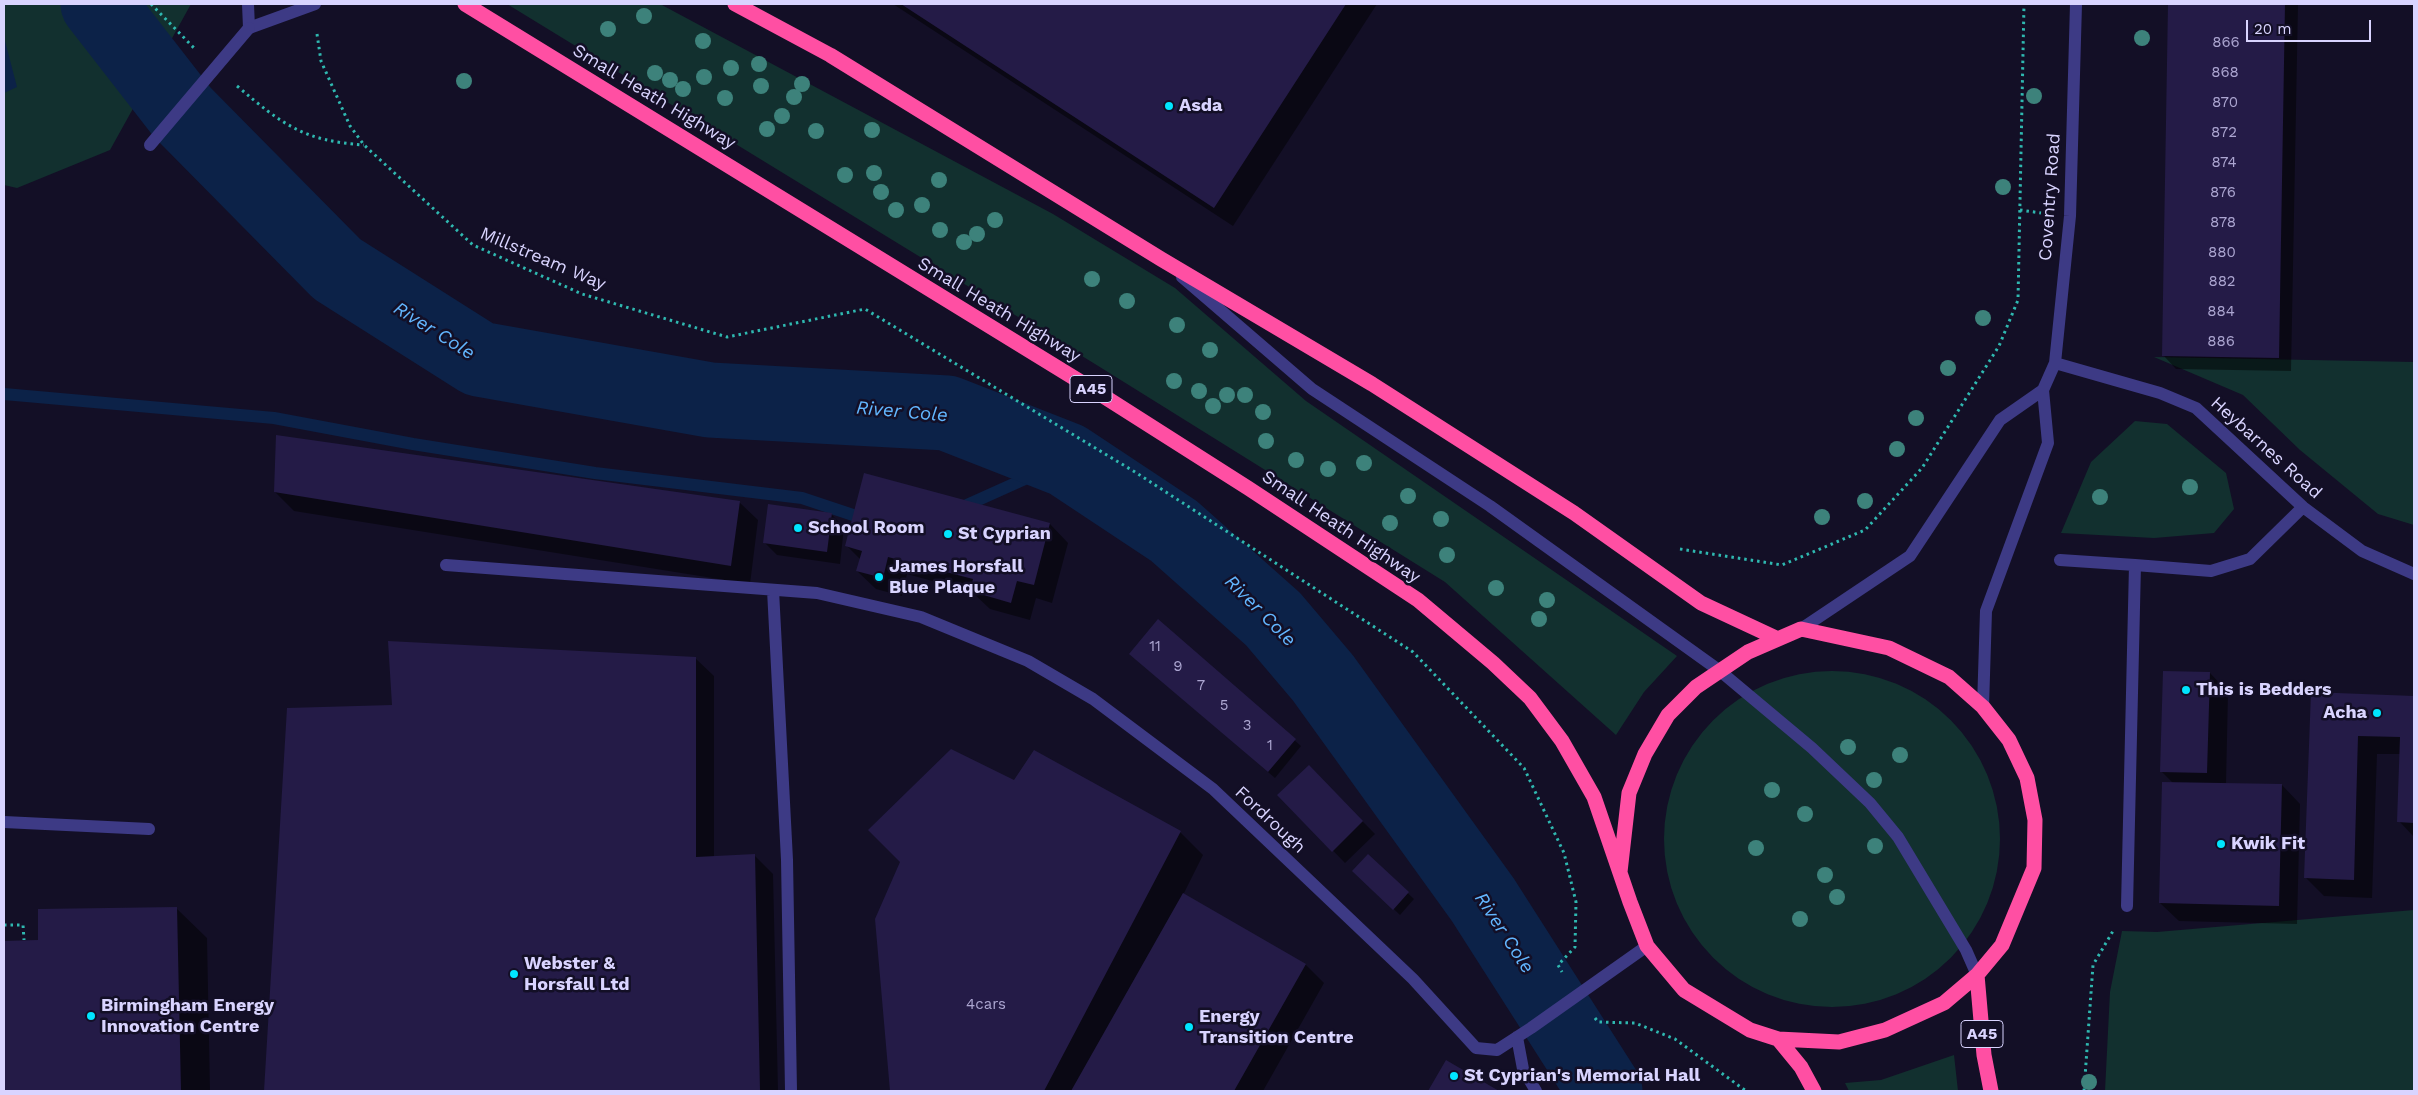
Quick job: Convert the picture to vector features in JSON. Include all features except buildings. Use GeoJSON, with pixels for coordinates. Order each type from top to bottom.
{"type":"FeatureCollection","features":[{"type":"Feature","properties":{"kind":"highway","name":"Small Heath Highway"},"geometry":{"type":"LineString","coordinates":[[465,4],[1097,392],[1248,488],[1418,600],[1494,663],[1530,698],[1562,741],[1594,797],[1647,946]]}},
{"type":"Feature","properties":{"kind":"highway"},"geometry":{"type":"LineString","coordinates":[[735,4],[830,56],[1161,259],[1372,384],[1574,513],[1701,603],[1776,638]]}},
{"type":"Feature","properties":{"kind":"highway"},"geometry":{"type":"LineString","coordinates":[[1620,872],[1629,793],[1644,754],[1668,715],[1696,687],[1720,670],[1748,652],[1776,638],[1801,629],[1889,648],[1949,677],[1983,707],[2009,740],[2027,778],[2035,820],[2034,868],[2002,945],[1977,975],[1944,1003],[1884,1030],[1839,1042],[1778,1039],[1750,1030],[1684,990],[1647,946]]}},
{"type":"Feature","properties":{"kind":"highway","name":"A45"},"geometry":{"type":"LineString","coordinates":[[1977,975],[1984,1056],[1991,1091]]}},
{"type":"Feature","properties":{"kind":"highway"},"geometry":{"type":"LineString","coordinates":[[1778,1039],[1801,1067],[1814,1091]]}},
{"type":"Feature","properties":{"kind":"street"},"geometry":{"type":"LineString","coordinates":[[248,4],[249,28]]}},
{"type":"Feature","properties":{"kind":"street"},"geometry":{"type":"LineString","coordinates":[[150,145],[249,28],[315,4]]}},
{"type":"Feature","properties":{"kind":"street","name":"Coventry Road"},"geometry":{"type":"LineString","coordinates":[[1983,707],[1986,611],[2048,443],[2044,390],[2055,363],[2070,216],[2076,4]]}},
{"type":"Feature","properties":{"kind":"street"},"geometry":{"type":"LineString","coordinates":[[1161,259],[1312,388],[1490,506],[1720,670],[1812,748],[1870,803],[1898,837],[1966,950],[1977,975]]}},
{"type":"Feature","properties":{"kind":"street","name":"Heybarnes Road"},"geometry":{"type":"LineString","coordinates":[[2055,363],[2160,393],[2196,408],[2303,507],[2362,551],[2414,574]]}},
{"type":"Feature","properties":{"kind":"street"},"geometry":{"type":"LineString","coordinates":[[1801,629],[1910,556],[2000,420],[2044,390]]}},
{"type":"Feature","properties":{"kind":"street"},"geometry":{"type":"LineString","coordinates":[[2060,560],[2211,570],[2250,559],[2303,507]]}},
{"type":"Feature","properties":{"kind":"street","name":"Fordrough"},"geometry":{"type":"LineString","coordinates":[[446,565],[817,593],[921,617],[1028,661],[1093,699],[1212,790],[1413,979],[1476,1048],[1497,1050],[1592,986],[1647,946]]}},
{"type":"Feature","properties":{"kind":"street"},"geometry":{"type":"LineString","coordinates":[[2127,906],[2135,565]]}},
{"type":"Feature","properties":{"kind":"street"},"geometry":{"type":"LineString","coordinates":[[773,590],[787,860],[791,1091]]}},
{"type":"Feature","properties":{"kind":"street"},"geometry":{"type":"LineString","coordinates":[[4,822],[149,829]]}},
{"type":"Feature","properties":{"kind":"street"},"geometry":{"type":"LineString","coordinates":[[1517,1037],[1523,1069],[1536,1091]]}},
{"type":"Feature","properties":{"kind":"path"},"geometry":{"type":"LineString","coordinates":[[151,4],[201,55]]}},
{"type":"Feature","properties":{"kind":"path"},"geometry":{"type":"LineString","coordinates":[[1677,549],[1782,565],[1865,530],[1922,468],[1999,346],[2018,300],[2024,4]]}},
{"type":"Feature","properties":{"kind":"path","name":"Millstream Way"},"geometry":{"type":"LineString","coordinates":[[316,27],[321,61],[350,126],[364,145],[472,245],[582,294],[727,337],[865,309],[1135,472],[1413,652],[1524,768],[1564,853],[1576,902],[1575,946],[1558,966]]}},
{"type":"Feature","properties":{"kind":"path"},"geometry":{"type":"LineString","coordinates":[[234,84],[276,119],[303,134],[339,144],[364,145]]}},
{"type":"Feature","properties":{"kind":"path"},"geometry":{"type":"LineString","coordinates":[[2084,1091],[2093,965],[2127,906]]}},
{"type":"Feature","properties":{"kind":"path"},"geometry":{"type":"LineString","coordinates":[[4,924],[22,925],[24,940]]}},
{"type":"Feature","properties":{"kind":"path"},"geometry":{"type":"LineString","coordinates":[[1598,1022],[1635,1023],[1675,1039],[1746,1091]]}},
{"type":"Feature","properties":{"kind":"green space"},"geometry":{"type":"Polygon","coordinates":[[[4,4],[191,4],[110,150],[17,188],[4,185],[4,4]]]}},
{"type":"Feature","properties":{"kind":"green space"},"geometry":{"type":"Polygon","coordinates":[[[507,4],[660,4],[1053,214],[1175,288],[1306,401],[1677,656],[1644,692],[1616,735],[1445,582],[1095,364],[507,4]]]}},
{"type":"Feature","properties":{"kind":"green space"},"geometry":{"type":"Polygon","coordinates":[[[2154,357],[2414,362],[2414,525],[2378,514],[2300,450],[2243,395],[2154,357]]]}},
{"type":"Feature","properties":{"kind":"green space"},"geometry":{"type":"Polygon","coordinates":[[[2135,421],[2167,424],[2226,473],[2234,509],[2214,533],[2154,538],[2061,533],[2091,462],[2135,421]]]}},
{"type":"Feature","properties":{"kind":"green space"},"geometry":{"type":"Polygon","coordinates":[[[1832,671],[1865,675],[1896,684],[1925,700],[1950,721],[1971,746],[1987,775],[1996,806],[2000,839],[1996,872],[1987,903],[1971,932],[1950,957],[1925,978],[1896,994],[1865,1003],[1832,1007],[1799,1003],[1768,994],[1739,978],[1714,957],[1693,932],[1677,903],[1668,872],[1664,839],[1668,806],[1677,775],[1693,746],[1714,721],[1739,700],[1768,684],[1799,675],[1832,671]]]}},
{"type":"Feature","properties":{"kind":"green space"},"geometry":{"type":"Polygon","coordinates":[[[2414,910],[2414,1091],[2105,1091],[2110,992],[2122,931],[2157,932],[2414,910]]]}},
{"type":"Feature","properties":{"kind":"green space"},"geometry":{"type":"Polygon","coordinates":[[[1954,1055],[1958,1091],[1849,1091],[1845,1083],[1881,1080],[1954,1055]]]}},
{"type":"Feature","properties":{"kind":"water"},"geometry":{"type":"Polygon","coordinates":[[[4,37],[17,87],[4,93],[4,37]]]}},
{"type":"Feature","properties":{"kind":"waterway","name":"River Cole"},"geometry":{"type":"LineString","coordinates":[[98,4],[182,112],[337,269],[479,359],[710,400],[947,413],[1067,460],[1174,531],[1273,619],[1323,678],[1483,900],[1605,1091]]}},
{"type":"Feature","properties":{"kind":"waterway"},"geometry":{"type":"LineString","coordinates":[[4,394],[274,418],[413,444],[595,473],[802,498],[868,520]]}},
{"type":"Feature","properties":{"kind":"waterway"},"geometry":{"type":"LineString","coordinates":[[958,509],[1067,460]]}},
{"type":"Feature","properties":{"kind":"place","name":"Asda"},"geometry":{"type":"Point","coordinates":[1169,106]}},
{"type":"Feature","properties":{"kind":"place","name":"School Room"},"geometry":{"type":"Point","coordinates":[798,528]}},
{"type":"Feature","properties":{"kind":"place","name":"St Cyprian"},"geometry":{"type":"Point","coordinates":[948,534]}},
{"type":"Feature","properties":{"kind":"place","name":"James Horsfall Blue Plaque"},"geometry":{"type":"Point","coordinates":[879,577]}},
{"type":"Feature","properties":{"kind":"place","name":"This is Bedders"},"geometry":{"type":"Point","coordinates":[2186,690]}},
{"type":"Feature","properties":{"kind":"place","name":"Acha"},"geometry":{"type":"Point","coordinates":[2377,713]}},
{"type":"Feature","properties":{"kind":"place","name":"Kwik Fit"},"geometry":{"type":"Point","coordinates":[2221,844]}},
{"type":"Feature","properties":{"kind":"place","name":"Webster & Horsfall Ltd"},"geometry":{"type":"Point","coordinates":[514,974]}},
{"type":"Feature","properties":{"kind":"place","name":"Birmingham Energy Innovation Centre"},"geometry":{"type":"Point","coordinates":[91,1016]}},
{"type":"Feature","properties":{"kind":"place","name":"Energy Transition Centre"},"geometry":{"type":"Point","coordinates":[1189,1027]}},
{"type":"Feature","properties":{"kind":"place","name":"St Cyprian's Memorial Hall"},"geometry":{"type":"Point","coordinates":[1454,1076]}}]}
